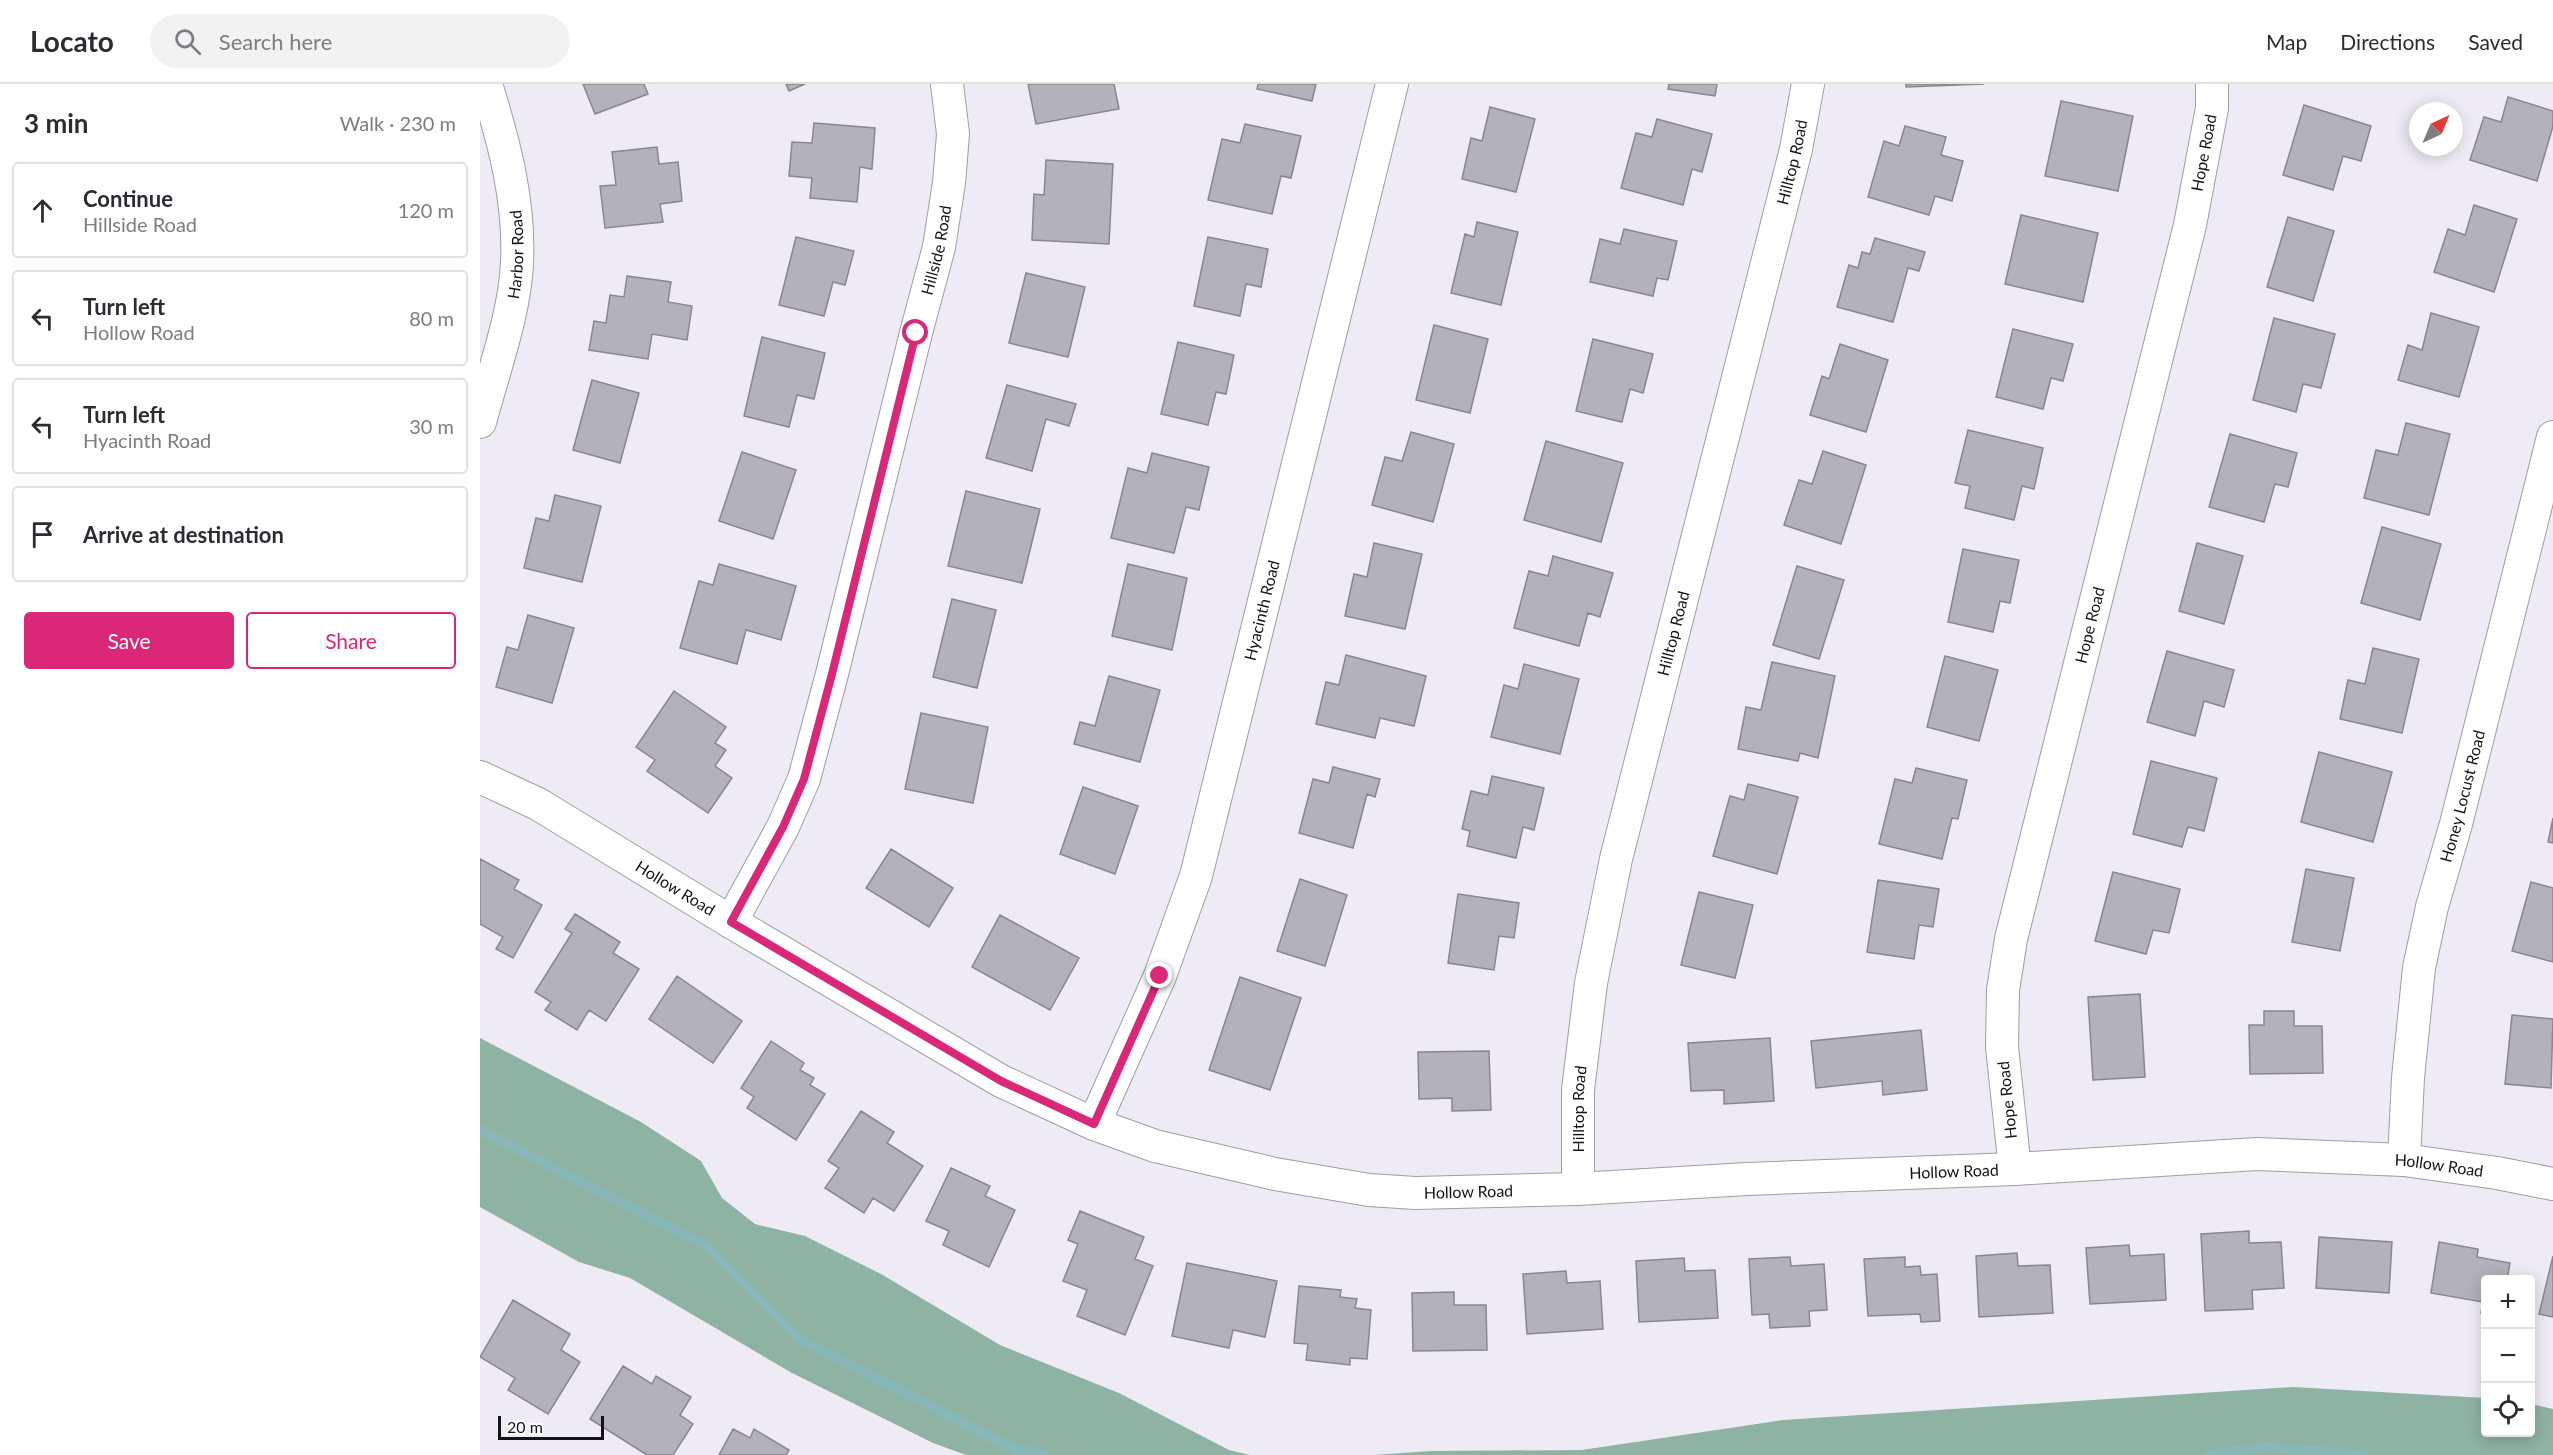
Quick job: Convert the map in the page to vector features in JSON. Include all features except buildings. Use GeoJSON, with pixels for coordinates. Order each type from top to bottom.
{"type":"FeatureCollection","features":[{"type":"Feature","properties":{"kind":"street","name":"Harbor Road"},"geometry":{"type":"LineString","coordinates":[[480,422],[513,296],[517,263],[516,207],[504,143],[486,84]]}},
{"type":"Feature","properties":{"kind":"street","name":"Hillside Road"},"geometry":{"type":"LineString","coordinates":[[731,922],[783,827],[804,779],[832,674],[939,247],[949,183],[953,134],[947,84]]}},
{"type":"Feature","properties":{"kind":"street","name":"Hyacinth Road"},"geometry":{"type":"LineString","coordinates":[[1094,1124],[1160,976],[1196,876],[1392,84]]}},
{"type":"Feature","properties":{"kind":"street","name":"Hilltop Road"},"geometry":{"type":"LineString","coordinates":[[1578,1189],[1578,1090],[1591,983],[1616,859],[1793,160],[1808,84]]}},
{"type":"Feature","properties":{"kind":"street","name":"Hope Road"},"geometry":{"type":"LineString","coordinates":[[2015,1169],[2002,1047],[2003,990],[2011,939],[2190,225],[2211,108],[2212,84]]}},
{"type":"Feature","properties":{"kind":"street","name":"Honey Locust Road"},"geometry":{"type":"LineString","coordinates":[[2404,1160],[2408,1078],[2419,968],[2432,907],[2553,437]]}},
{"type":"Feature","properties":{"kind":"street","name":"Hollow Road"},"geometry":{"type":"LineString","coordinates":[[480,777],[538,804],[731,922],[1001,1081],[1094,1124],[1155,1146],[1275,1174],[1369,1190],[1414,1193],[1578,1189],[1747,1179],[2015,1169],[2257,1154],[2404,1160],[2497,1173],[2553,1184]]}},
{"type":"Feature","properties":{"kind":"green space"},"geometry":{"type":"Polygon","coordinates":[[[480,1038],[641,1122],[701,1161],[722,1198],[755,1224],[805,1236],[881,1274],[1000,1345],[1119,1393],[1229,1450],[1250,1455],[966,1455],[933,1443],[792,1373],[630,1278],[579,1262],[480,1207],[480,1038]]]}},
{"type":"Feature","properties":{"kind":"green space"},"geometry":{"type":"Polygon","coordinates":[[[2293,1387],[2481,1398],[2481,1437],[2535,1437],[2535,1405],[2553,1409],[2553,1455],[1374,1455],[1431,1451],[1582,1450],[1783,1420],[2293,1387]]]}},
{"type":"Feature","properties":{"kind":"waterway"},"geometry":{"type":"LineString","coordinates":[[480,1130],[706,1246],[798,1338],[1014,1449],[1044,1455]]}},
{"type":"Feature","properties":{"kind":"waterway"},"geometry":{"type":"LineString","coordinates":[[2208,1455],[2268,1447],[2363,1455]]}},
{"type":"Feature","properties":{"kind":"route"},"geometry":{"type":"LineString","coordinates":[[916,333],[804,779],[783,827],[731,922],[1001,1081],[1094,1124],[1160,976]]}}]}
